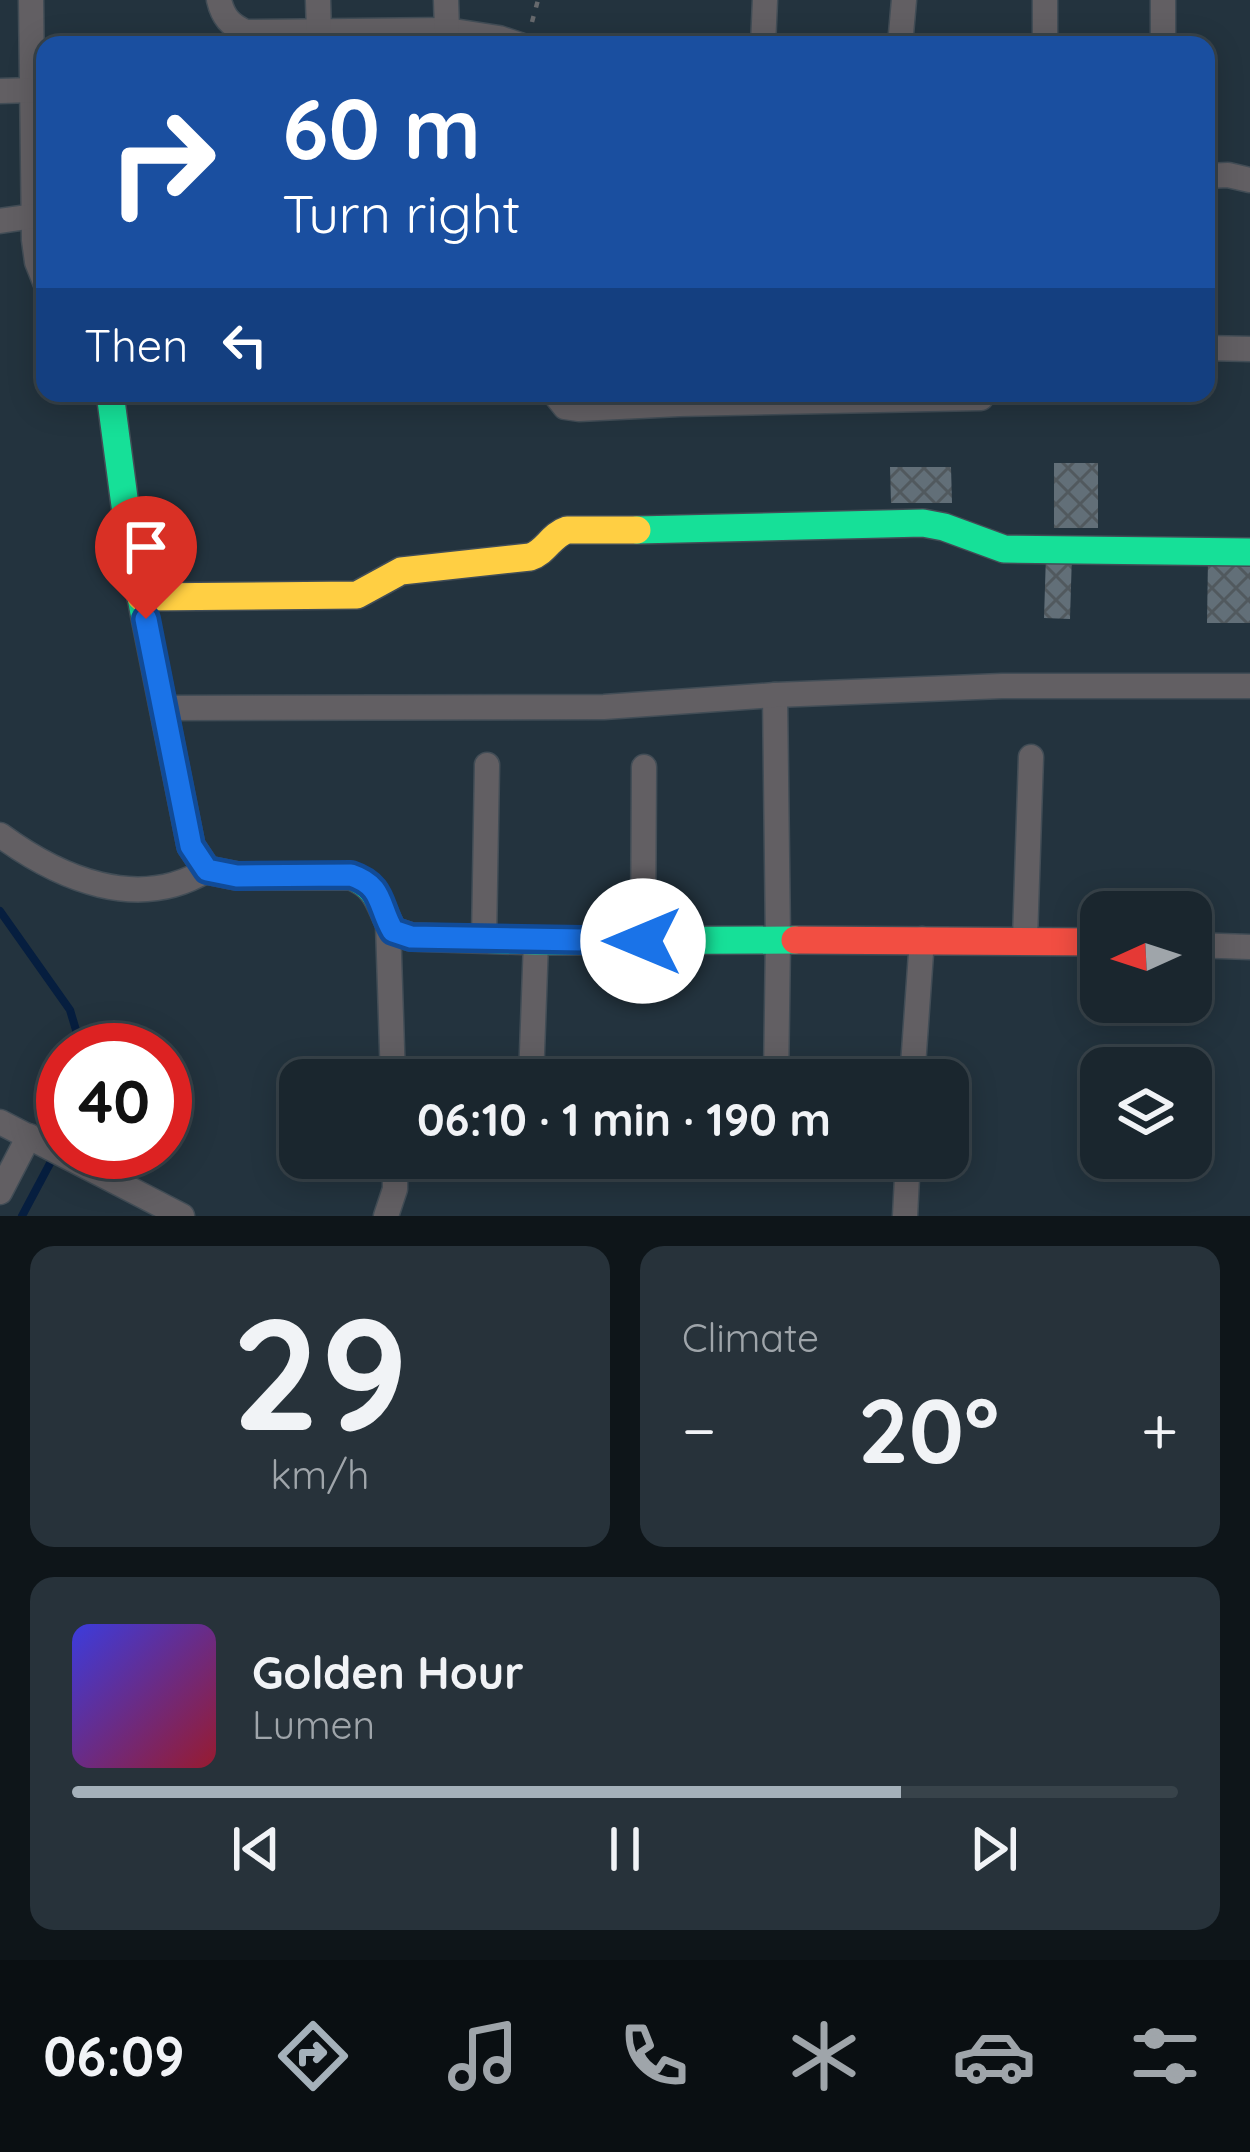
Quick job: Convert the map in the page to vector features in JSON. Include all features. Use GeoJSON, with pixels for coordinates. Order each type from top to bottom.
{"type":"FeatureCollection","features":[{"type":"Feature","properties":{"kind":"street"},"geometry":{"type":"LineString","coordinates":[[31,0],[36,123]]}},
{"type":"Feature","properties":{"kind":"street"},"geometry":{"type":"LineString","coordinates":[[219,0],[231,36],[447,30],[487,36]]}},
{"type":"Feature","properties":{"kind":"street"},"geometry":{"type":"LineString","coordinates":[[318,0],[326,36]]}},
{"type":"Feature","properties":{"kind":"street"},"geometry":{"type":"LineString","coordinates":[[446,0],[447,30]]}},
{"type":"Feature","properties":{"kind":"street"},"geometry":{"type":"LineString","coordinates":[[763,36],[765,0]]}},
{"type":"Feature","properties":{"kind":"street"},"geometry":{"type":"LineString","coordinates":[[901,36],[904,0]]}},
{"type":"Feature","properties":{"kind":"street"},"geometry":{"type":"LineString","coordinates":[[1045,0],[1045,36]]}},
{"type":"Feature","properties":{"kind":"street"},"geometry":{"type":"LineString","coordinates":[[1162,36],[1163,0]]}},
{"type":"Feature","properties":{"kind":"street"},"geometry":{"type":"LineString","coordinates":[[0,91],[33,90]]}},
{"type":"Feature","properties":{"kind":"street"},"geometry":{"type":"LineString","coordinates":[[1215,176],[1250,179]]}},
{"type":"Feature","properties":{"kind":"street"},"geometry":{"type":"LineString","coordinates":[[36,192],[36,229]]}},
{"type":"Feature","properties":{"kind":"street"},"geometry":{"type":"LineString","coordinates":[[0,221],[34,216]]}},
{"type":"Feature","properties":{"kind":"street"},"geometry":{"type":"LineString","coordinates":[[1215,348],[1250,349]]}},
{"type":"Feature","properties":{"kind":"street"},"geometry":{"type":"LineString","coordinates":[[111,402],[120,481],[191,846],[207,870]]}},
{"type":"Feature","properties":{"kind":"street"},"geometry":{"type":"LineString","coordinates":[[560,402],[579,409],[780,402]]}},
{"type":"Feature","properties":{"kind":"street"},"geometry":{"type":"LineString","coordinates":[[141,597],[356,596],[401,571],[530,557],[539,554],[558,532],[586,529],[923,523],[983,544],[1021,551],[1250,552]]}},
{"type":"Feature","properties":{"kind":"street"},"geometry":{"type":"LineString","coordinates":[[164,708],[604,707],[775,694],[1002,686],[1250,686]]}},
{"type":"Feature","properties":{"kind":"street"},"geometry":{"type":"LineString","coordinates":[[775,694],[776,1059]]}},
{"type":"Feature","properties":{"kind":"street"},"geometry":{"type":"LineString","coordinates":[[1025,939],[1030,757]]}},
{"type":"Feature","properties":{"kind":"street"},"geometry":{"type":"LineString","coordinates":[[484,939],[487,765]]}},
{"type":"Feature","properties":{"kind":"street"},"geometry":{"type":"LineString","coordinates":[[643,941],[644,767]]}},
{"type":"Feature","properties":{"kind":"street"},"geometry":{"type":"LineString","coordinates":[[0,835],[64,873],[102,887],[166,888],[207,870],[237,876],[351,875],[374,886],[393,931],[411,937],[1080,941]]}},
{"type":"Feature","properties":{"kind":"street"},"geometry":{"type":"LineString","coordinates":[[388,924],[392,1059]]}},
{"type":"Feature","properties":{"kind":"street"},"geometry":{"type":"LineString","coordinates":[[913,1059],[922,939]]}},
{"type":"Feature","properties":{"kind":"street"},"geometry":{"type":"LineString","coordinates":[[532,1059],[536,941]]}},
{"type":"Feature","properties":{"kind":"street"},"geometry":{"type":"LineString","coordinates":[[1212,946],[1250,947]]}},
{"type":"Feature","properties":{"kind":"street"},"geometry":{"type":"LineString","coordinates":[[0,1122],[182,1216]]}},
{"type":"Feature","properties":{"kind":"street"},"geometry":{"type":"LineString","coordinates":[[0,1192],[33,1138]]}},
{"type":"Feature","properties":{"kind":"street"},"geometry":{"type":"LineString","coordinates":[[393,1213],[395,1179]]}},
{"type":"Feature","properties":{"kind":"street"},"geometry":{"type":"LineString","coordinates":[[905,1216],[907,1179]]}},
{"type":"Feature","properties":{"kind":"building"},"geometry":{"type":"Polygon","coordinates":[[[1054,463],[1098,463],[1098,528],[1054,528],[1054,463]]]}},
{"type":"Feature","properties":{"kind":"building"},"geometry":{"type":"Polygon","coordinates":[[[890,467],[951,467],[952,503],[891,503],[890,467]]]}},
{"type":"Feature","properties":{"kind":"building"},"geometry":{"type":"Polygon","coordinates":[[[1046,554],[1072,554],[1070,619],[1044,618],[1046,554]]]}},
{"type":"Feature","properties":{"kind":"building"},"geometry":{"type":"Polygon","coordinates":[[[1208,558],[1250,558],[1250,623],[1207,623],[1208,558]]]}},
{"type":"Feature","properties":{"kind":"waterway"},"geometry":{"type":"LineString","coordinates":[[0,911],[70,1010],[74,1023]]}},
{"type":"Feature","properties":{"kind":"waterway"},"geometry":{"type":"LineString","coordinates":[[22,1216],[42,1179]]}},
{"type":"Feature","properties":{"kind":"traffic: fast"},"geometry":{"type":"LineString","coordinates":[[111,402],[130,543],[191,846],[207,870],[237,876],[351,876],[373,892],[393,931],[411,937],[795,940]]}},
{"type":"Feature","properties":{"kind":"traffic: fast"},"geometry":{"type":"LineString","coordinates":[[637,530],[923,523],[1004,549],[1250,552]]}},
{"type":"Feature","properties":{"kind":"traffic: slow"},"geometry":{"type":"LineString","coordinates":[[141,597],[357,595],[401,571],[530,557],[567,530],[637,530]]}},
{"type":"Feature","properties":{"kind":"traffic: jam"},"geometry":{"type":"LineString","coordinates":[[795,940],[1080,942]]}},
{"type":"Feature","properties":{"kind":"route"},"geometry":{"type":"LineString","coordinates":[[146,619],[191,846],[207,870],[237,876],[351,875],[374,886],[393,931],[411,937],[643,941]]}}]}
